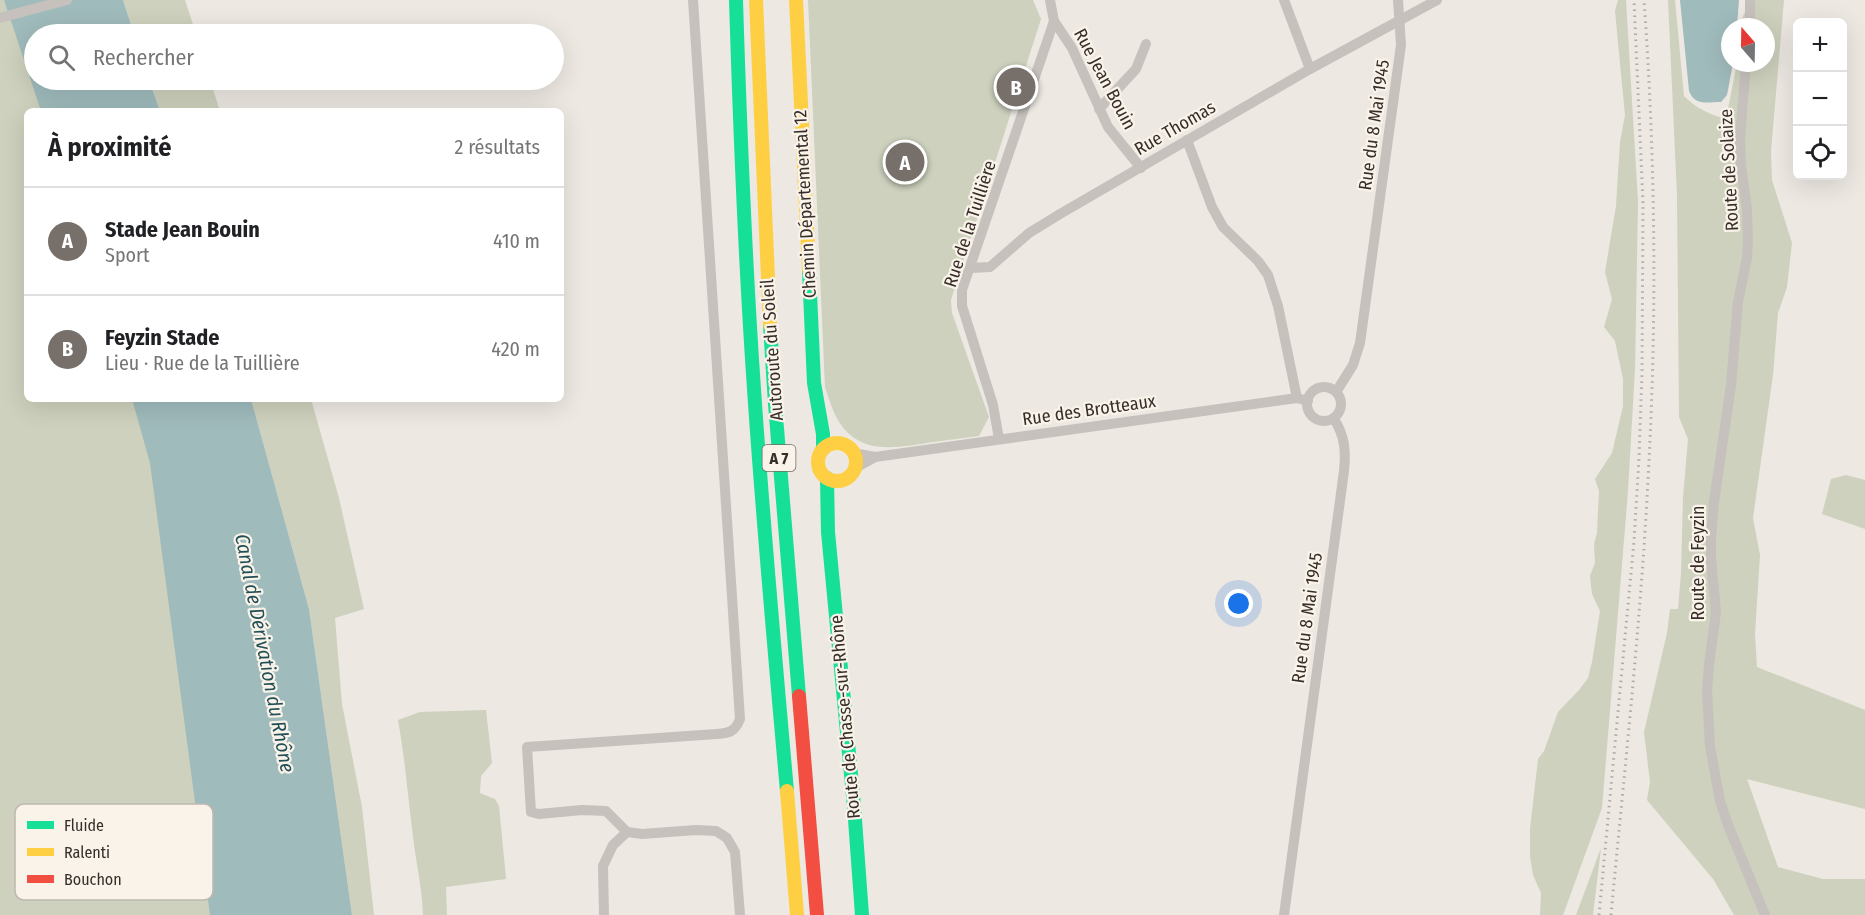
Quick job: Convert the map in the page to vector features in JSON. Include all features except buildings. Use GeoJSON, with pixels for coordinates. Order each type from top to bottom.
{"type":"FeatureCollection","features":[{"type":"Feature","properties":{"kind":"main road","name":"Autoroute du Soleil"},"geometry":{"type":"LineString","coordinates":[[736,0],[755,407],[797,915]]}},
{"type":"Feature","properties":{"kind":"main road","name":"Autoroute du Soleil"},"geometry":{"type":"LineString","coordinates":[[756,0],[764,219],[776,415],[817,915]]}},
{"type":"Feature","properties":{"kind":"main road","name":"Chemin Départemental 12"},"geometry":{"type":"LineString","coordinates":[[796,0],[814,383],[823,434],[823,449]]}},
{"type":"Feature","properties":{"kind":"main road","name":"Chemin Départemental 12"},"geometry":{"type":"LineString","coordinates":[[818,408],[840,444]]}},
{"type":"Feature","properties":{"kind":"main road"},"geometry":{"type":"LineString","coordinates":[[840,444],[845,445],[854,453],[855,468],[842,480],[827,478],[820,470],[818,459],[823,449],[840,444]]}},
{"type":"Feature","properties":{"kind":"main road","name":"Route de Chasse-sur-Rhône"},"geometry":{"type":"LineString","coordinates":[[827,478],[828,519],[862,915]]}},
{"type":"Feature","properties":{"kind":"main road","name":"Route de Chasse-sur-Rhône"},"geometry":{"type":"LineString","coordinates":[[828,519],[842,480]]}},
{"type":"Feature","properties":{"kind":"street"},"geometry":{"type":"LineString","coordinates":[[0,18],[67,0]]}},
{"type":"Feature","properties":{"kind":"street"},"geometry":{"type":"LineString","coordinates":[[693,0],[740,719],[736,728],[728,733],[527,747],[531,812],[539,814],[582,810],[606,811],[627,832],[642,834],[696,830],[716,831],[727,838],[735,852],[740,915]]}},
{"type":"Feature","properties":{"kind":"street","name":"Rue Jean Bouin"},"geometry":{"type":"LineString","coordinates":[[1050,0],[1054,21],[1072,48],[1108,127],[1141,168]]}},
{"type":"Feature","properties":{"kind":"street"},"geometry":{"type":"LineString","coordinates":[[1284,0],[1310,69]]}},
{"type":"Feature","properties":{"kind":"street","name":"Rue du 8 Mai 1945"},"geometry":{"type":"LineString","coordinates":[[1336,392],[1353,365],[1360,343],[1401,45],[1398,0]]}},
{"type":"Feature","properties":{"kind":"street","name":"Rue Thomas"},"geometry":{"type":"LineString","coordinates":[[971,268],[990,267],[1029,233],[1310,69],[1437,0]]}},
{"type":"Feature","properties":{"kind":"street"},"geometry":{"type":"LineString","coordinates":[[1750,0],[1750,18]]}},
{"type":"Feature","properties":{"kind":"street","name":"Rue de la Tuillière"},"geometry":{"type":"LineString","coordinates":[[999,439],[993,405],[962,306],[962,290],[1054,21]]}},
{"type":"Feature","properties":{"kind":"street"},"geometry":{"type":"LineString","coordinates":[[1099,109],[1136,69],[1146,44]]}},
{"type":"Feature","properties":{"kind":"street","name":"Route de Solaize"},"geometry":{"type":"LineString","coordinates":[[1743,275],[1748,241],[1740,138],[1745,72]]}},
{"type":"Feature","properties":{"kind":"street"},"geometry":{"type":"LineString","coordinates":[[1187,140],[1212,207],[1223,227],[1258,261],[1268,275],[1274,290],[1302,399],[1308,410],[1314,418],[1323,422],[1338,415],[1342,406],[1336,392],[1327,387],[1322,387],[1302,399]]}},
{"type":"Feature","properties":{"kind":"street","name":"Route de Feyzin"},"geometry":{"type":"LineString","coordinates":[[1743,275],[1711,537],[1716,612],[1709,665],[1708,719],[1720,801],[1765,915]]}},
{"type":"Feature","properties":{"kind":"street","name":"Rue des Brotteaux"},"geometry":{"type":"LineString","coordinates":[[854,453],[875,457],[1302,399]]}},
{"type":"Feature","properties":{"kind":"street","name":"Rue du 8 Mai 1945"},"geometry":{"type":"LineString","coordinates":[[1284,915],[1344,471],[1346,450],[1343,436],[1334,418]]}},
{"type":"Feature","properties":{"kind":"street","name":"Rue des Brotteaux"},"geometry":{"type":"LineString","coordinates":[[855,468],[875,457]]}},
{"type":"Feature","properties":{"kind":"street"},"geometry":{"type":"LineString","coordinates":[[604,915],[603,866],[612,845],[627,832]]}},
{"type":"Feature","properties":{"kind":"green space"},"geometry":{"type":"Polygon","coordinates":[[[0,0],[63,0],[43,24],[24,24],[24,90],[55,90],[92,108],[24,108],[24,402],[189,402],[282,915],[0,915],[0,0]]]}},
{"type":"Feature","properties":{"kind":"green space"},"geometry":{"type":"Polygon","coordinates":[[[123,0],[185,0],[193,24],[131,24],[123,0]]]}},
{"type":"Feature","properties":{"kind":"green space"},"geometry":{"type":"Polygon","coordinates":[[[808,0],[1033,0],[1041,19],[951,300],[952,313],[989,417],[979,436],[900,447],[878,447],[857,440],[848,433],[836,417],[831,405],[825,387],[808,0]]]}},
{"type":"Feature","properties":{"kind":"green space"},"geometry":{"type":"Polygon","coordinates":[[[1618,0],[1626,0],[1638,202],[1635,369],[1628,491],[1602,808],[1563,915],[1540,915],[1541,893],[1533,875],[1530,856],[1530,829],[1538,759],[1544,751],[1558,712],[1588,678],[1592,662],[1600,611],[1592,594],[1590,576],[1595,563],[1594,544],[1597,533],[1599,491],[1595,479],[1612,453],[1623,406],[1623,379],[1615,341],[1604,327],[1612,299],[1605,272],[1616,206],[1620,142],[1625,115],[1615,11],[1618,0]]]}},
{"type":"Feature","properties":{"kind":"green space"},"geometry":{"type":"Polygon","coordinates":[[[1668,0],[1675,0],[1684,96],[1704,110],[1726,119],[1735,72],[1775,72],[1775,18],[1743,18],[1743,16],[1751,0],[1784,0],[1771,151],[1772,180],[1792,243],[1787,287],[1778,313],[1773,375],[1753,518],[1760,555],[1755,634],[1757,667],[1865,710],[1865,809],[1747,779],[1778,867],[1823,879],[1865,879],[1865,915],[1734,915],[1713,879],[1647,800],[1650,782],[1644,732],[1667,633],[1670,609],[1678,609],[1688,439],[1679,417],[1677,195],[1668,0]]]}},
{"type":"Feature","properties":{"kind":"green space"},"geometry":{"type":"Polygon","coordinates":[[[153,90],[213,90],[219,108],[159,108],[153,90]]]}},
{"type":"Feature","properties":{"kind":"green space"},"geometry":{"type":"Polygon","coordinates":[[[252,402],[312,402],[339,498],[364,609],[335,618],[342,704],[362,807],[374,915],[352,915],[309,609],[252,402]]]}},
{"type":"Feature","properties":{"kind":"green space"},"geometry":{"type":"Polygon","coordinates":[[[1846,475],[1865,480],[1865,529],[1822,514],[1831,479],[1846,475]]]}},
{"type":"Feature","properties":{"kind":"green space"},"geometry":{"type":"Polygon","coordinates":[[[486,710],[492,763],[481,776],[480,793],[495,799],[499,806],[506,879],[446,887],[447,915],[423,915],[398,720],[420,712],[486,710]]]}},
{"type":"Feature","properties":{"kind":"green space"},"geometry":{"type":"Polygon","coordinates":[[[1601,848],[1593,915],[1576,915],[1601,848]]]}},
{"type":"Feature","properties":{"kind":"water"},"geometry":{"type":"Polygon","coordinates":[[[4,0],[123,0],[131,24],[24,24],[24,60],[4,0]]]}},
{"type":"Feature","properties":{"kind":"water"},"geometry":{"type":"Polygon","coordinates":[[[1680,0],[1739,0],[1738,18],[1721,18],[1721,72],[1731,72],[1727,95],[1721,102],[1706,102],[1698,101],[1689,91],[1680,0]]]}},
{"type":"Feature","properties":{"kind":"water"},"geometry":{"type":"Polygon","coordinates":[[[34,90],[153,90],[159,108],[40,108],[34,90]]]}},
{"type":"Feature","properties":{"kind":"water","name":"Canal de Dérivation du Rhône"},"geometry":{"type":"Polygon","coordinates":[[[133,402],[252,402],[309,609],[352,915],[210,915],[208,900],[213,900],[213,804],[195,804],[150,463],[133,402]]]}},
{"type":"Feature","properties":{"kind":"railway"},"geometry":{"type":"LineString","coordinates":[[1599,915],[1634,541],[1639,458],[1643,203],[1634,0]]}},
{"type":"Feature","properties":{"kind":"railway"},"geometry":{"type":"LineString","coordinates":[[1611,915],[1638,631],[1652,403],[1654,230],[1651,115],[1644,0]]}},
{"type":"Feature","properties":{"kind":"traffic: fast"},"geometry":{"type":"LineString","coordinates":[[736,0],[751,341],[765,540],[787,791]]}},
{"type":"Feature","properties":{"kind":"traffic: fast"},"geometry":{"type":"LineString","coordinates":[[809,270],[814,383],[823,434],[823,449]]}},
{"type":"Feature","properties":{"kind":"traffic: fast"},"geometry":{"type":"LineString","coordinates":[[770,325],[799,696]]}},
{"type":"Feature","properties":{"kind":"traffic: fast"},"geometry":{"type":"LineString","coordinates":[[827,478],[828,532],[862,915]]}},
{"type":"Feature","properties":{"kind":"traffic: slow"},"geometry":{"type":"LineString","coordinates":[[756,0],[770,325]]}},
{"type":"Feature","properties":{"kind":"traffic: slow"},"geometry":{"type":"LineString","coordinates":[[796,0],[809,270]]}},
{"type":"Feature","properties":{"kind":"traffic: slow"},"geometry":{"type":"LineString","coordinates":[[837,443],[850,449],[856,462],[850,475],[837,481],[824,475],[818,462],[824,449],[837,443]]}},
{"type":"Feature","properties":{"kind":"traffic: slow"},"geometry":{"type":"LineString","coordinates":[[787,791],[797,915]]}},
{"type":"Feature","properties":{"kind":"traffic: jam"},"geometry":{"type":"LineString","coordinates":[[799,696],[817,915]]}},
{"type":"Feature","properties":{"kind":"place","name":"Feyzin Stade"},"geometry":{"type":"Point","coordinates":[1016,87]}},
{"type":"Feature","properties":{"kind":"place","name":"Stade Jean Bouin"},"geometry":{"type":"Point","coordinates":[905,162]}}]}
